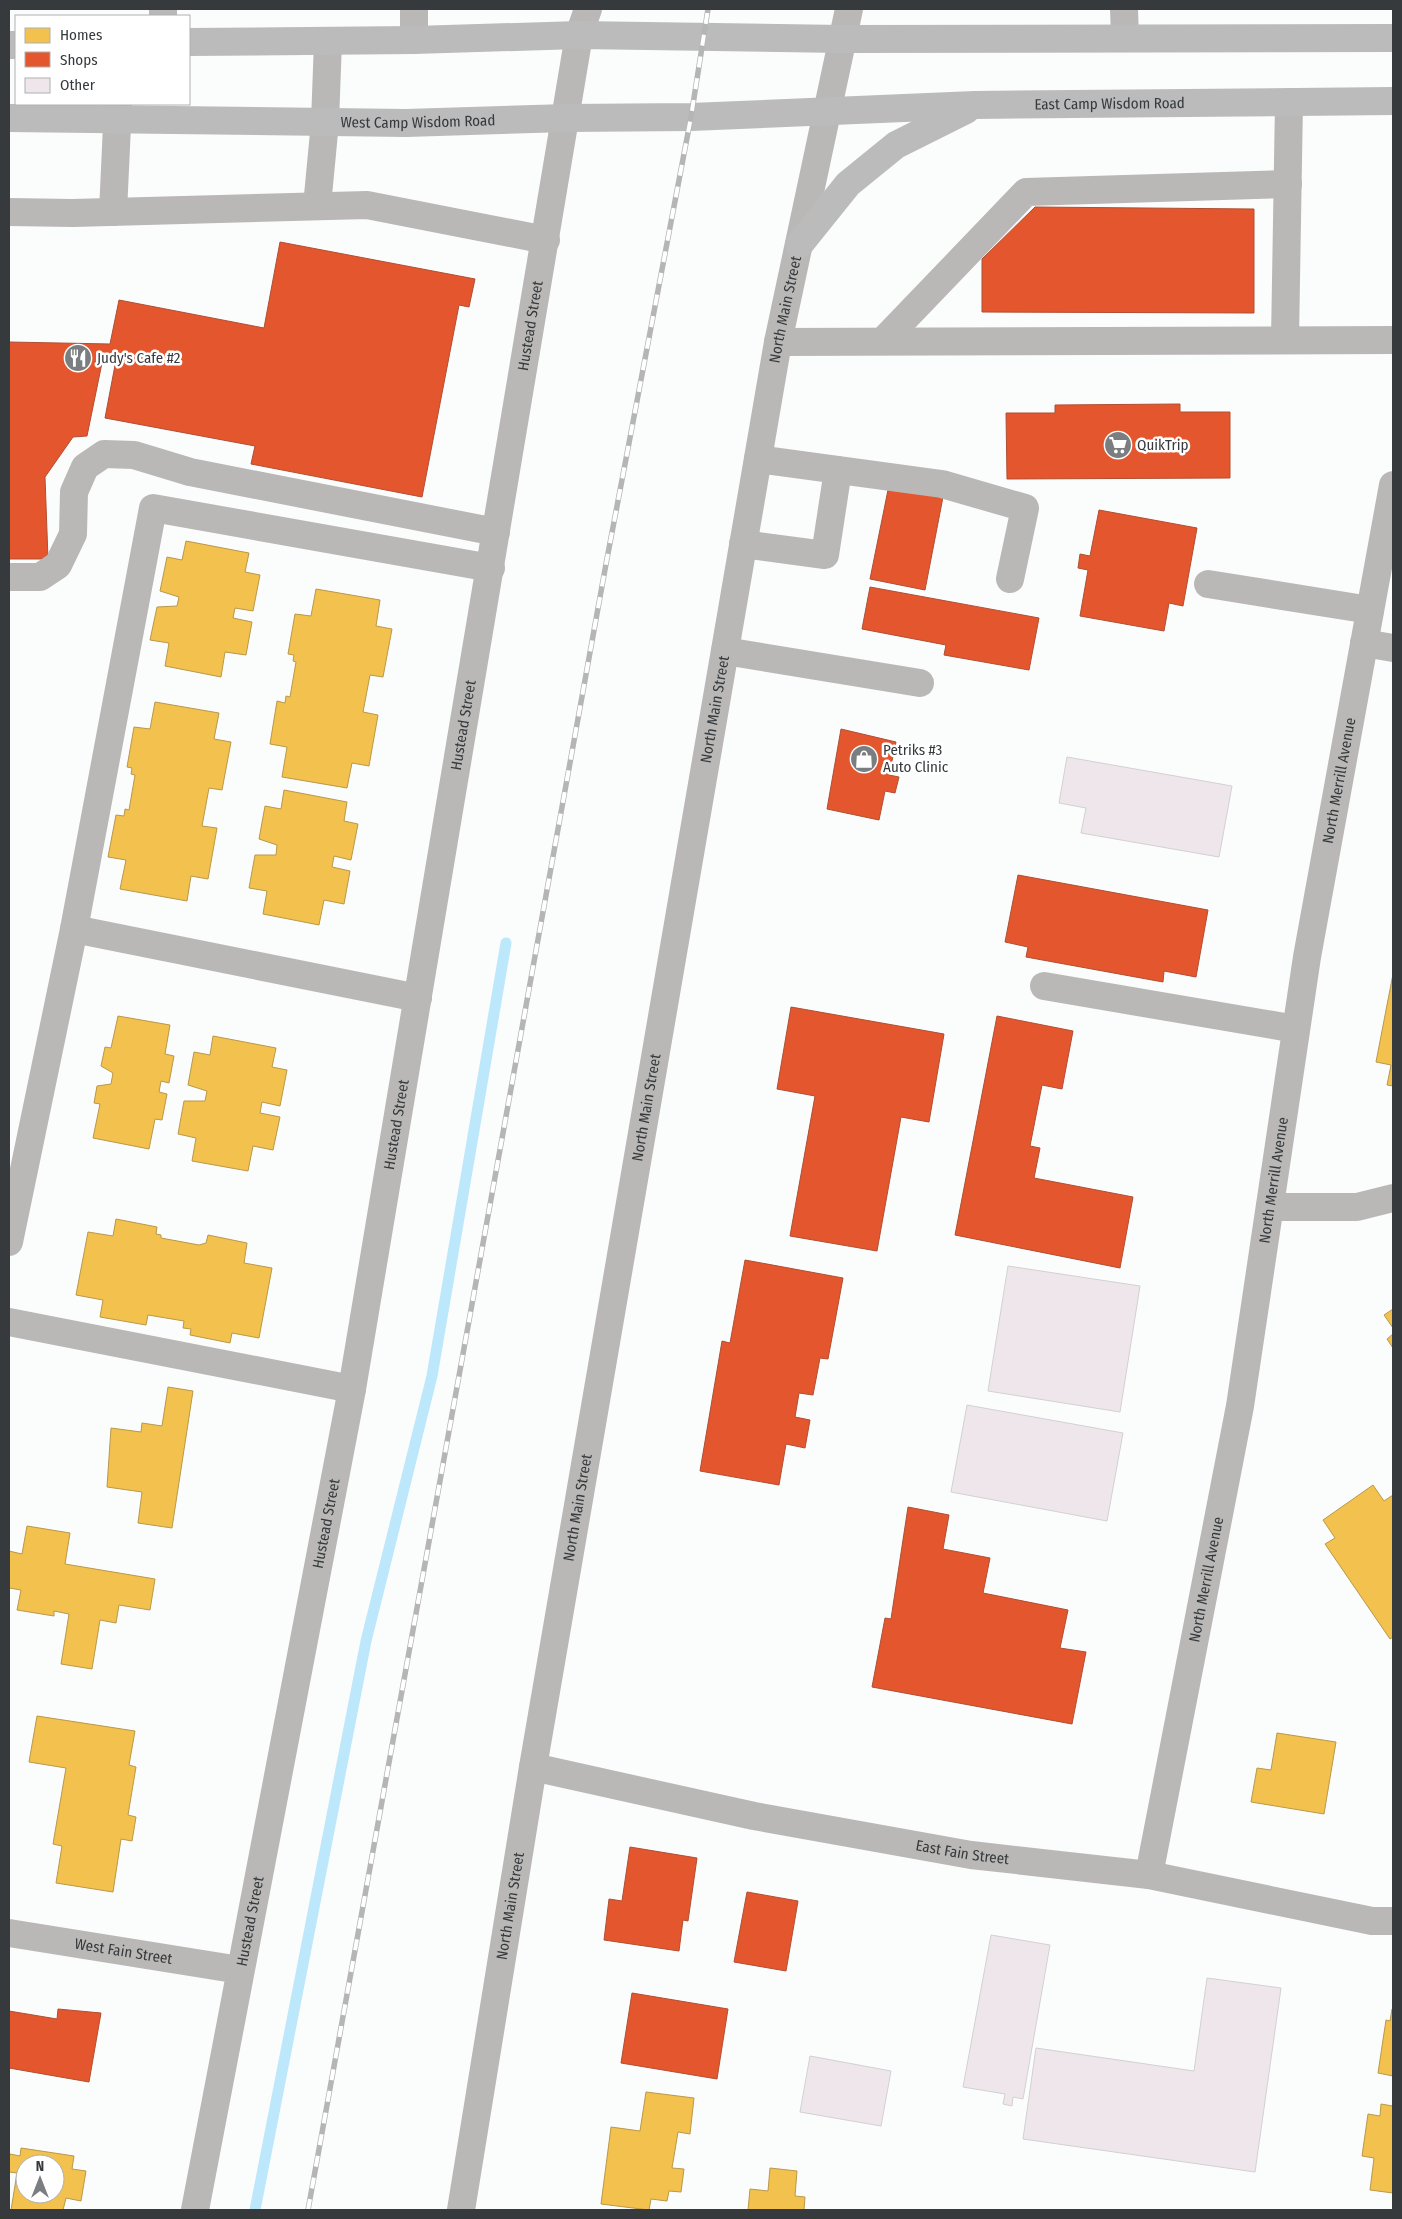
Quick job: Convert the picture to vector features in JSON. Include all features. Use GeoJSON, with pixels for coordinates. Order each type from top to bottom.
{"type":"FeatureCollection","features":[{"type":"Feature","properties":{"kind":"main road"},"geometry":{"type":"LineString","coordinates":[[190,42],[414,40],[579,35],[844,39],[1393,38]]}},
{"type":"Feature","properties":{"kind":"main road","name":"East Camp Wisdom Road"},"geometry":{"type":"LineString","coordinates":[[828,112],[975,106],[1393,101]]}},
{"type":"Feature","properties":{"kind":"main road"},"geometry":{"type":"LineString","coordinates":[[799,244],[848,184],[896,145],[975,106]]}},
{"type":"Feature","properties":{"kind":"main road","name":"West Camp Wisdom Road"},"geometry":{"type":"LineString","coordinates":[[9,118],[118,112],[406,124],[828,112]]}},
{"type":"Feature","properties":{"kind":"street"},"geometry":{"type":"LineString","coordinates":[[414,9],[414,40]]}},
{"type":"Feature","properties":{"kind":"street","name":"Hustead Street"},"geometry":{"type":"LineString","coordinates":[[195,2210],[352,1389],[567,118],[579,35],[588,9]]}},
{"type":"Feature","properties":{"kind":"street","name":"North Main Street"},"geometry":{"type":"LineString","coordinates":[[461,2210],[533,1767],[778,342],[849,9]]}},
{"type":"Feature","properties":{"kind":"street"},"geometry":{"type":"LineString","coordinates":[[1124,9],[1125,38]]}},
{"type":"Feature","properties":{"kind":"street"},"geometry":{"type":"LineString","coordinates":[[317,206],[325,122],[328,41]]}},
{"type":"Feature","properties":{"kind":"street"},"geometry":{"type":"LineString","coordinates":[[1284,340],[1289,102]]}},
{"type":"Feature","properties":{"kind":"street"},"geometry":{"type":"LineString","coordinates":[[112,212],[118,112]]}},
{"type":"Feature","properties":{"kind":"street"},"geometry":{"type":"LineString","coordinates":[[883,341],[1026,192],[1288,184]]}},
{"type":"Feature","properties":{"kind":"street"},"geometry":{"type":"LineString","coordinates":[[9,212],[112,212],[367,205],[546,240]]}},
{"type":"Feature","properties":{"kind":"street"},"geometry":{"type":"LineString","coordinates":[[778,342],[1393,340]]}},
{"type":"Feature","properties":{"kind":"street"},"geometry":{"type":"LineString","coordinates":[[9,577],[40,577],[58,566],[73,534],[74,492],[85,467],[104,454],[134,455],[190,472],[496,532]]}},
{"type":"Feature","properties":{"kind":"street"},"geometry":{"type":"LineString","coordinates":[[758,459],[942,484],[1025,508],[1010,579]]}},
{"type":"Feature","properties":{"kind":"street"},"geometry":{"type":"LineString","coordinates":[[743,544],[825,555],[838,470]]}},
{"type":"Feature","properties":{"kind":"street","name":"North Merrill Avenue"},"geometry":{"type":"LineString","coordinates":[[1148,1875],[1240,1406],[1307,956],[1370,610],[1388,543],[1393,485]]}},
{"type":"Feature","properties":{"kind":"street"},"geometry":{"type":"LineString","coordinates":[[9,1242],[74,929],[153,508],[491,568]]}},
{"type":"Feature","properties":{"kind":"street"},"geometry":{"type":"LineString","coordinates":[[1208,584],[1370,610]]}},
{"type":"Feature","properties":{"kind":"street"},"geometry":{"type":"LineString","coordinates":[[1364,643],[1393,648]]}},
{"type":"Feature","properties":{"kind":"street"},"geometry":{"type":"LineString","coordinates":[[725,651],[920,683]]}},
{"type":"Feature","properties":{"kind":"street"},"geometry":{"type":"LineString","coordinates":[[74,929],[418,998]]}},
{"type":"Feature","properties":{"kind":"street"},"geometry":{"type":"LineString","coordinates":[[1044,986],[1296,1029]]}},
{"type":"Feature","properties":{"kind":"street"},"geometry":{"type":"LineString","coordinates":[[1270,1207],[1357,1207],[1393,1198]]}},
{"type":"Feature","properties":{"kind":"street"},"geometry":{"type":"LineString","coordinates":[[9,1322],[352,1389]]}},
{"type":"Feature","properties":{"kind":"street","name":"East Fain Street"},"geometry":{"type":"LineString","coordinates":[[533,1767],[754,1816],[962,1853],[1148,1875],[1372,1921],[1393,1921]]}},
{"type":"Feature","properties":{"kind":"street","name":"West Fain Street"},"geometry":{"type":"LineString","coordinates":[[9,1933],[240,1970]]}},
{"type":"Feature","properties":{"kind":"building: Homes"},"geometry":{"type":"Polygon","coordinates":[[[186,541],[249,553],[245,572],[260,575],[253,611],[235,608],[233,618],[252,622],[246,655],[225,652],[221,677],[165,666],[169,643],[150,640],[157,607],[177,606],[179,597],[160,591],[167,557],[182,560],[186,541]]]}},
{"type":"Feature","properties":{"kind":"building: Homes"},"geometry":{"type":"Polygon","coordinates":[[[316,589],[380,600],[376,626],[392,629],[383,677],[370,675],[363,712],[378,715],[369,766],[352,763],[347,788],[282,777],[287,747],[270,744],[277,701],[285,703],[286,696],[290,697],[296,662],[293,661],[294,655],[288,654],[295,614],[311,616],[316,589]]]}},
{"type":"Feature","properties":{"kind":"building: Homes"},"geometry":{"type":"Polygon","coordinates":[[[155,702],[219,713],[214,739],[231,742],[222,790],[209,788],[202,826],[217,828],[208,879],[191,876],[187,901],[120,889],[126,860],[108,857],[116,815],[124,816],[125,809],[129,810],[135,775],[131,774],[132,768],[127,767],[134,727],[150,729],[155,702]]]}},
{"type":"Feature","properties":{"kind":"building: Homes"},"geometry":{"type":"Polygon","coordinates":[[[284,790],[347,802],[344,821],[358,824],[351,860],[334,856],[332,867],[350,871],[344,904],[324,900],[319,925],[263,914],[267,891],[249,888],[255,855],[276,855],[277,845],[259,839],[265,806],[281,809],[284,790]]]}},
{"type":"Feature","properties":{"kind":"building: Homes"},"geometry":{"type":"Polygon","coordinates":[[[1393,974],[1393,1086],[1387,1085],[1391,1065],[1376,1062],[1393,974]]]}},
{"type":"Feature","properties":{"kind":"building: Homes"},"geometry":{"type":"Polygon","coordinates":[[[118,1016],[170,1025],[165,1054],[174,1056],[169,1083],[161,1081],[159,1092],[167,1094],[162,1120],[155,1119],[149,1149],[93,1138],[100,1104],[94,1103],[97,1086],[111,1084],[113,1073],[101,1066],[105,1047],[111,1048],[118,1016]]]}},
{"type":"Feature","properties":{"kind":"building: Homes"},"geometry":{"type":"Polygon","coordinates":[[[213,1036],[276,1048],[272,1067],[287,1070],[280,1106],[262,1102],[260,1113],[280,1117],[273,1150],[253,1146],[248,1171],[192,1161],[196,1138],[178,1134],[184,1101],[205,1101],[207,1091],[188,1085],[194,1052],[210,1055],[213,1036]]]}},
{"type":"Feature","properties":{"kind":"building: Homes"},"geometry":{"type":"Polygon","coordinates":[[[116,1219],[157,1227],[156,1234],[161,1235],[161,1238],[199,1245],[206,1243],[208,1235],[247,1243],[244,1263],[272,1268],[259,1338],[232,1333],[230,1343],[190,1335],[191,1329],[183,1328],[184,1321],[148,1315],[146,1325],[100,1317],[103,1300],[76,1295],[88,1232],[113,1236],[116,1219]]]}},
{"type":"Feature","properties":{"kind":"building: Homes"},"geometry":{"type":"Polygon","coordinates":[[[1393,1309],[1393,1328],[1384,1315],[1393,1309]]]}},
{"type":"Feature","properties":{"kind":"building: Homes"},"geometry":{"type":"Polygon","coordinates":[[[1393,1334],[1393,1348],[1387,1339],[1393,1334]]]}},
{"type":"Feature","properties":{"kind":"building: Homes"},"geometry":{"type":"Polygon","coordinates":[[[168,1387],[193,1391],[172,1528],[138,1523],[142,1492],[107,1487],[111,1428],[141,1432],[142,1423],[162,1426],[168,1387]]]}},
{"type":"Feature","properties":{"kind":"building: Homes"},"geometry":{"type":"Polygon","coordinates":[[[1373,1485],[1384,1501],[1393,1495],[1393,1637],[1390,1639],[1325,1544],[1335,1538],[1323,1520],[1373,1485]]]}},
{"type":"Feature","properties":{"kind":"building: Homes"},"geometry":{"type":"Polygon","coordinates":[[[27,1526],[70,1533],[65,1564],[155,1579],[150,1610],[119,1605],[116,1623],[100,1620],[92,1669],[61,1664],[69,1614],[54,1611],[54,1616],[17,1610],[21,1590],[9,1588],[9,1551],[22,1554],[27,1526]]]}},
{"type":"Feature","properties":{"kind":"building: Homes"},"geometry":{"type":"Polygon","coordinates":[[[37,1716],[135,1731],[129,1765],[136,1767],[128,1815],[136,1817],[132,1841],[121,1839],[113,1892],[56,1883],[62,1846],[53,1844],[66,1768],[29,1762],[37,1716]]]}},
{"type":"Feature","properties":{"kind":"building: Homes"},"geometry":{"type":"Polygon","coordinates":[[[1277,1733],[1336,1742],[1324,1814],[1251,1802],[1257,1768],[1271,1770],[1277,1733]]]}},
{"type":"Feature","properties":{"kind":"building: Homes"},"geometry":{"type":"Polygon","coordinates":[[[1392,2009],[1393,2076],[1378,2073],[1386,2020],[1390,2021],[1392,2009]]]}},
{"type":"Feature","properties":{"kind":"building: Homes"},"geometry":{"type":"Polygon","coordinates":[[[646,2092],[694,2098],[690,2134],[678,2132],[672,2168],[684,2169],[681,2192],[669,2191],[667,2201],[651,2199],[649,2210],[601,2204],[611,2127],[640,2131],[646,2092]]]}},
{"type":"Feature","properties":{"kind":"building: Homes"},"geometry":{"type":"Polygon","coordinates":[[[1381,2104],[1393,2106],[1393,2193],[1370,2190],[1374,2158],[1362,2156],[1368,2114],[1380,2116],[1381,2104]]]}},
{"type":"Feature","properties":{"kind":"building: Homes"},"geometry":{"type":"Polygon","coordinates":[[[21,2148],[61,2154],[20,2154],[21,2148]]]}},
{"type":"Feature","properties":{"kind":"building: Homes"},"geometry":{"type":"Polygon","coordinates":[[[10,2154],[15,2155],[15,2173],[9,2172],[10,2154]]]}},
{"type":"Feature","properties":{"kind":"building: Homes"},"geometry":{"type":"Polygon","coordinates":[[[65,2155],[74,2156],[72,2169],[86,2171],[81,2201],[66,2198],[65,2202],[65,2155]]]}},
{"type":"Feature","properties":{"kind":"building: Homes"},"geometry":{"type":"Polygon","coordinates":[[[770,2168],[797,2171],[795,2196],[805,2197],[804,2210],[748,2210],[750,2189],[768,2191],[770,2168]]]}},
{"type":"Feature","properties":{"kind":"building: Homes"},"geometry":{"type":"Polygon","coordinates":[[[15,2185],[15,2204],[64,2204],[63,2210],[11,2210],[15,2185]]]}},
{"type":"Feature","properties":{"kind":"building: Shops"},"geometry":{"type":"Polygon","coordinates":[[[1035,207],[1254,209],[1254,313],[982,312],[982,259],[1035,207]]]}},
{"type":"Feature","properties":{"kind":"building: Shops"},"geometry":{"type":"Polygon","coordinates":[[[280,242],[475,279],[469,307],[459,305],[422,497],[251,464],[255,446],[105,418],[116,360],[103,358],[87,436],[73,437],[45,477],[48,559],[9,559],[9,342],[110,344],[119,300],[264,328],[280,242]]]}},
{"type":"Feature","properties":{"kind":"building: Shops","name":"QuikTrip"},"geometry":{"type":"Polygon","coordinates":[[[1180,404],[1180,412],[1230,412],[1230,478],[1007,479],[1006,413],[1055,413],[1055,405],[1180,404]]]}},
{"type":"Feature","properties":{"kind":"building: Shops"},"geometry":{"type":"Polygon","coordinates":[[[889,485],[943,497],[925,590],[870,579],[889,485]]]}},
{"type":"Feature","properties":{"kind":"building: Shops"},"geometry":{"type":"Polygon","coordinates":[[[1099,510],[1197,528],[1183,606],[1169,603],[1164,631],[1080,616],[1088,570],[1078,568],[1080,554],[1090,556],[1099,510]]]}},
{"type":"Feature","properties":{"kind":"building: Shops"},"geometry":{"type":"Polygon","coordinates":[[[870,587],[1039,618],[1029,670],[944,655],[946,645],[862,629],[870,587]]]}},
{"type":"Feature","properties":{"kind":"building: Shops","name":"Petriks #3 Auto Clinic"},"geometry":{"type":"Polygon","coordinates":[[[841,729],[896,742],[889,775],[899,777],[895,793],[885,791],[879,820],[827,809],[841,729]]]}},
{"type":"Feature","properties":{"kind":"building: Shops"},"geometry":{"type":"Polygon","coordinates":[[[1018,875],[1208,910],[1196,977],[1164,971],[1163,982],[1026,957],[1028,947],[1005,942],[1018,875]]]}},
{"type":"Feature","properties":{"kind":"building: Shops"},"geometry":{"type":"Polygon","coordinates":[[[791,1007],[944,1034],[929,1122],[901,1117],[877,1251],[790,1236],[815,1096],[777,1089],[791,1007]]]}},
{"type":"Feature","properties":{"kind":"building: Shops"},"geometry":{"type":"Polygon","coordinates":[[[997,1016],[1073,1031],[1062,1089],[1042,1085],[1030,1146],[1040,1148],[1034,1178],[1133,1197],[1120,1268],[955,1235],[997,1016]]]}},
{"type":"Feature","properties":{"kind":"building: Shops"},"geometry":{"type":"Polygon","coordinates":[[[745,1260],[843,1278],[828,1359],[820,1358],[813,1395],[799,1393],[795,1417],[810,1420],[805,1448],[786,1444],[779,1485],[700,1471],[722,1341],[730,1343],[745,1260]]]}},
{"type":"Feature","properties":{"kind":"building: Shops"},"geometry":{"type":"Polygon","coordinates":[[[908,1507],[949,1515],[943,1549],[990,1558],[983,1593],[1068,1610],[1060,1648],[1086,1652],[1072,1724],[872,1687],[885,1618],[891,1619],[908,1507]]]}},
{"type":"Feature","properties":{"kind":"building: Shops"},"geometry":{"type":"Polygon","coordinates":[[[630,1847],[697,1858],[688,1921],[683,1920],[679,1951],[604,1940],[609,1899],[622,1901],[630,1847]]]}},
{"type":"Feature","properties":{"kind":"building: Shops"},"geometry":{"type":"Polygon","coordinates":[[[747,1892],[798,1901],[786,1971],[734,1962],[747,1892]]]}},
{"type":"Feature","properties":{"kind":"building: Shops"},"geometry":{"type":"Polygon","coordinates":[[[632,1993],[728,2009],[717,2079],[621,2063],[632,1993]]]}},
{"type":"Feature","properties":{"kind":"building: Shops"},"geometry":{"type":"Polygon","coordinates":[[[58,2009],[101,2013],[89,2082],[9,2068],[9,2011],[57,2019],[58,2009]]]}},
{"type":"Feature","properties":{"kind":"building: Other"},"geometry":{"type":"Polygon","coordinates":[[[1067,757],[1232,786],[1219,857],[1081,833],[1086,808],[1059,803],[1067,757]]]}},
{"type":"Feature","properties":{"kind":"building: Other"},"geometry":{"type":"Polygon","coordinates":[[[1008,1266],[1140,1286],[1120,1412],[988,1391],[1008,1266]]]}},
{"type":"Feature","properties":{"kind":"building: Other"},"geometry":{"type":"Polygon","coordinates":[[[967,1405],[1123,1433],[1107,1521],[951,1492],[967,1405]]]}},
{"type":"Feature","properties":{"kind":"building: Other"},"geometry":{"type":"Polygon","coordinates":[[[991,1935],[1050,1945],[1023,2099],[1013,2097],[1012,2106],[1003,2104],[1005,2094],[963,2087],[991,1935]]]}},
{"type":"Feature","properties":{"kind":"building: Other"},"geometry":{"type":"Polygon","coordinates":[[[1207,1978],[1281,1988],[1255,2172],[1023,2139],[1036,2048],[1194,2071],[1207,1978]]]}},
{"type":"Feature","properties":{"kind":"building: Other"},"geometry":{"type":"Polygon","coordinates":[[[810,2056],[891,2071],[881,2126],[800,2112],[810,2056]]]}},
{"type":"Feature","properties":{"kind":"waterway"},"geometry":{"type":"LineString","coordinates":[[255,2210],[366,1641],[432,1376],[506,943]]}},
{"type":"Feature","properties":{"kind":"railway"},"geometry":{"type":"LineString","coordinates":[[308,2210],[606,564],[691,117],[708,9]]}},
{"type":"Feature","properties":{"kind":"place","name":"Judy's Cafe #2"},"geometry":{"type":"Point","coordinates":[78,358]}},
{"type":"Feature","properties":{"kind":"place","name":"QuikTrip"},"geometry":{"type":"Point","coordinates":[1118,445]}},
{"type":"Feature","properties":{"kind":"place","name":"Petriks #3 Auto Clinic"},"geometry":{"type":"Point","coordinates":[864,759]}}]}
